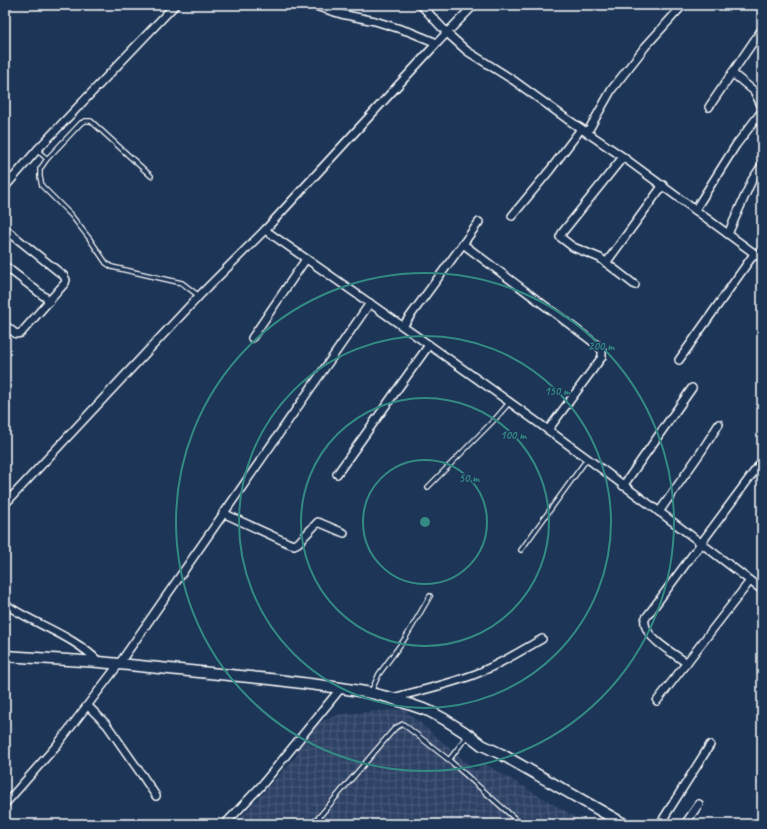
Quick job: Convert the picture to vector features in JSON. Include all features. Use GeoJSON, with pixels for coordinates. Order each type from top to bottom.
{"type":"FeatureCollection","features":[{"type":"Feature","properties":{"kind":"street"},"geometry":{"type":"LineString","coordinates":[[5,8],[8,5]]}},
{"type":"Feature","properties":{"kind":"street"},"geometry":{"type":"LineString","coordinates":[[5,187],[37,150],[176,5]]}},
{"type":"Feature","properties":{"kind":"street"},"geometry":{"type":"LineString","coordinates":[[312,5],[341,14],[375,21],[410,32],[437,43]]}},
{"type":"Feature","properties":{"kind":"street"},"geometry":{"type":"LineString","coordinates":[[421,5],[447,33],[467,51],[513,80],[663,185],[762,259]]}},
{"type":"Feature","properties":{"kind":"street"},"geometry":{"type":"LineString","coordinates":[[5,504],[200,296],[265,230],[437,43],[474,5]]}},
{"type":"Feature","properties":{"kind":"street"},"geometry":{"type":"LineString","coordinates":[[512,216],[584,131],[612,89],[645,47],[683,5]]}},
{"type":"Feature","properties":{"kind":"street"},"geometry":{"type":"LineString","coordinates":[[709,107],[762,29]]}},
{"type":"Feature","properties":{"kind":"street"},"geometry":{"type":"LineString","coordinates":[[732,73],[754,91],[762,107]]}},
{"type":"Feature","properties":{"kind":"street"},"geometry":{"type":"LineString","coordinates":[[695,210],[736,145],[762,111]]}},
{"type":"Feature","properties":{"kind":"street"},"geometry":{"type":"LineString","coordinates":[[623,157],[562,232],[560,237],[573,247],[600,258],[635,285]]}},
{"type":"Feature","properties":{"kind":"street"},"geometry":{"type":"LineString","coordinates":[[728,234],[752,180],[762,166]]}},
{"type":"Feature","properties":{"kind":"street"},"geometry":{"type":"LineString","coordinates":[[606,263],[663,185]]}},
{"type":"Feature","properties":{"kind":"street"},"geometry":{"type":"LineString","coordinates":[[403,326],[479,222]]}},
{"type":"Feature","properties":{"kind":"street"},"geometry":{"type":"LineString","coordinates":[[5,229],[64,276],[66,280],[50,301],[21,333],[16,334],[5,326]]}},
{"type":"Feature","properties":{"kind":"street"},"geometry":{"type":"LineString","coordinates":[[265,230],[403,326],[548,430],[762,590]]}},
{"type":"Feature","properties":{"kind":"street"},"geometry":{"type":"LineString","coordinates":[[463,244],[602,350],[602,356],[548,430]]}},
{"type":"Feature","properties":{"kind":"street"},"geometry":{"type":"LineString","coordinates":[[680,360],[754,254]]}},
{"type":"Feature","properties":{"kind":"street"},"geometry":{"type":"LineString","coordinates":[[252,338],[306,259]]}},
{"type":"Feature","properties":{"kind":"street"},"geometry":{"type":"LineString","coordinates":[[5,266],[50,301]]}},
{"type":"Feature","properties":{"kind":"street"},"geometry":{"type":"LineString","coordinates":[[5,804],[57,745],[119,664],[370,303]]}},
{"type":"Feature","properties":{"kind":"street"},"geometry":{"type":"LineString","coordinates":[[337,474],[429,345]]}},
{"type":"Feature","properties":{"kind":"street"},"geometry":{"type":"LineString","coordinates":[[623,486],[692,388]]}},
{"type":"Feature","properties":{"kind":"street"},"geometry":{"type":"LineString","coordinates":[[659,512],[719,424]]}},
{"type":"Feature","properties":{"kind":"street"},"geometry":{"type":"LineString","coordinates":[[687,663],[652,637],[646,629],[644,622],[762,462]]}},
{"type":"Feature","properties":{"kind":"street"},"geometry":{"type":"LineString","coordinates":[[224,513],[288,544],[298,544],[318,522],[344,533]]}},
{"type":"Feature","properties":{"kind":"street"},"geometry":{"type":"LineString","coordinates":[[657,701],[750,581]]}},
{"type":"Feature","properties":{"kind":"street"},"geometry":{"type":"LineString","coordinates":[[5,604],[20,614],[75,642],[99,662]]}},
{"type":"Feature","properties":{"kind":"street"},"geometry":{"type":"LineString","coordinates":[[391,698],[437,687],[474,674],[542,639]]}},
{"type":"Feature","properties":{"kind":"street"},"geometry":{"type":"LineString","coordinates":[[5,656],[99,662],[270,679],[341,688],[391,698],[429,711],[444,719],[482,745],[501,754],[624,824]]}},
{"type":"Feature","properties":{"kind":"street"},"geometry":{"type":"LineString","coordinates":[[225,824],[261,786],[341,688]]}},
{"type":"Feature","properties":{"kind":"street"},"geometry":{"type":"LineString","coordinates":[[88,706],[107,725],[156,796]]}},
{"type":"Feature","properties":{"kind":"street"},"geometry":{"type":"LineString","coordinates":[[660,824],[710,745]]}},
{"type":"Feature","properties":{"kind":"street"},"geometry":{"type":"LineString","coordinates":[[685,824],[699,804]]}},
{"type":"Feature","properties":{"kind":"lane"},"geometry":{"type":"LineString","coordinates":[[151,176],[91,121],[81,123],[47,159],[40,169],[42,186],[80,227],[106,264],[112,267],[182,283],[200,296]]}},
{"type":"Feature","properties":{"kind":"lane"},"geometry":{"type":"LineString","coordinates":[[37,150],[47,159]]}},
{"type":"Feature","properties":{"kind":"lane"},"geometry":{"type":"LineString","coordinates":[[428,487],[509,403]]}},
{"type":"Feature","properties":{"kind":"lane"},"geometry":{"type":"LineString","coordinates":[[522,550],[587,459]]}},
{"type":"Feature","properties":{"kind":"lane"},"geometry":{"type":"LineString","coordinates":[[371,693],[379,674],[406,637],[430,596]]}},
{"type":"Feature","properties":{"kind":"lane"},"geometry":{"type":"LineString","coordinates":[[313,824],[395,728],[403,724],[449,760],[521,824]]}},
{"type":"Feature","properties":{"kind":"lane"},"geometry":{"type":"LineString","coordinates":[[449,760],[469,735]]}},
{"type":"Feature","properties":{"kind":"shaded area"},"geometry":{"type":"Polygon","coordinates":[[[404,709],[476,771],[482,762],[587,824],[235,824],[297,755],[298,743],[314,724],[341,714],[404,709]]]}}]}
